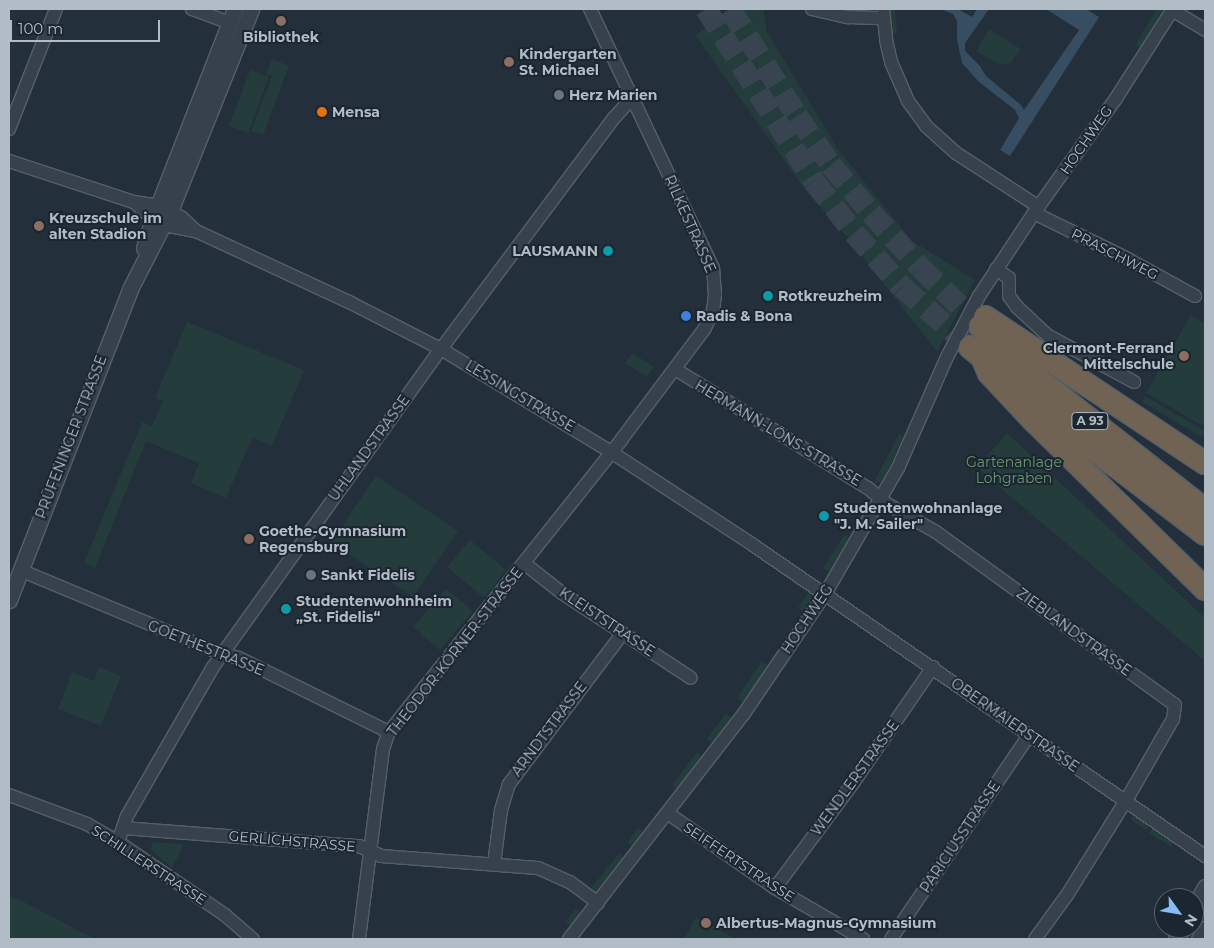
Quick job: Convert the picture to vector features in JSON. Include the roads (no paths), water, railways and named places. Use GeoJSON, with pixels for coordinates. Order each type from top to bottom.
{"type":"FeatureCollection","features":[{"type":"Feature","properties":{"kind":"highway","name":"A 93"},"geometry":{"type":"LineString","coordinates":[[1205,463],[983,321],[1029,372],[1205,510]]}},
{"type":"Feature","properties":{"kind":"highway","name":"A 93"},"geometry":{"type":"LineString","coordinates":[[1205,534],[1102,455],[976,352],[988,373],[1032,420],[1205,589]]}},
{"type":"Feature","properties":{"kind":"street"},"geometry":{"type":"LineString","coordinates":[[9,130],[56,9]]}},
{"type":"Feature","properties":{"kind":"street"},"geometry":{"type":"LineString","coordinates":[[192,9],[230,23]]}},
{"type":"Feature","properties":{"kind":"street","name":"PRÜFENINGER STRASSE"},"geometry":{"type":"LineString","coordinates":[[161,215],[235,9]]}},
{"type":"Feature","properties":{"kind":"street","name":"PRÜFENINGER STRASSE"},"geometry":{"type":"LineString","coordinates":[[9,600],[75,426],[161,215],[250,9]]}},
{"type":"Feature","properties":{"kind":"street","name":"RILKESTRASSE"},"geometry":{"type":"LineString","coordinates":[[590,9],[713,268],[715,281],[715,295],[710,320],[611,452]]}},
{"type":"Feature","properties":{"kind":"street"},"geometry":{"type":"LineString","coordinates":[[812,9],[848,17],[883,13]]}},
{"type":"Feature","properties":{"kind":"street"},"geometry":{"type":"LineString","coordinates":[[1172,9],[1205,30]]}},
{"type":"Feature","properties":{"kind":"street","name":"HOCHWEG"},"geometry":{"type":"LineString","coordinates":[[569,939],[669,814],[741,719],[825,594],[898,468],[947,357],[979,296],[1118,96],[1172,9]]}},
{"type":"Feature","properties":{"kind":"street","name":"PRASCHWEG"},"geometry":{"type":"LineString","coordinates":[[883,13],[891,62],[899,84],[926,126],[956,153],[1037,210],[1195,296]]}},
{"type":"Feature","properties":{"kind":"street","name":"UHLANDSTRASSE"},"geometry":{"type":"LineString","coordinates":[[118,842],[123,828],[150,775],[223,653],[441,349],[631,98]]}},
{"type":"Feature","properties":{"kind":"street","name":"LESSINGSTRASSE"},"geometry":{"type":"LineString","coordinates":[[9,161],[134,202],[352,303],[441,349],[611,452],[825,594]]}},
{"type":"Feature","properties":{"kind":"street"},"geometry":{"type":"LineString","coordinates":[[996,269],[1009,278],[1009,296],[1047,335],[1134,382]]}},
{"type":"Feature","properties":{"kind":"street","name":"HERMANN-LÖNS-STRASSE"},"geometry":{"type":"LineString","coordinates":[[675,369],[882,498]]}},
{"type":"Feature","properties":{"kind":"street","name":"THEODOR-KÖRNER-STRASSE"},"geometry":{"type":"LineString","coordinates":[[359,939],[383,749],[389,732],[525,564],[611,452]]}},
{"type":"Feature","properties":{"kind":"street","name":"ZIEBLANDSTRASSE"},"geometry":{"type":"LineString","coordinates":[[882,498],[887,504],[936,532],[1176,705],[1173,719],[1125,802]]}},
{"type":"Feature","properties":{"kind":"street","name":"KLEISTSTRASSE"},"geometry":{"type":"LineString","coordinates":[[525,564],[562,593],[691,678]]}},
{"type":"Feature","properties":{"kind":"street","name":"GOETHESTRASSE"},"geometry":{"type":"LineString","coordinates":[[20,570],[239,658],[389,732]]}},
{"type":"Feature","properties":{"kind":"street","name":"OBERMAIERSTRASSE"},"geometry":{"type":"LineString","coordinates":[[825,594],[1205,856]]}},
{"type":"Feature","properties":{"kind":"street","name":"ARNDTSTRASSE"},"geometry":{"type":"LineString","coordinates":[[494,864],[501,810],[509,784],[622,634]]}},
{"type":"Feature","properties":{"kind":"street","name":"WENDLERSTRASSE"},"geometry":{"type":"LineString","coordinates":[[775,888],[853,783],[933,667]]}},
{"type":"Feature","properties":{"kind":"street","name":"PARICIUSSTRASSE"},"geometry":{"type":"LineString","coordinates":[[891,939],[1029,735]]}},
{"type":"Feature","properties":{"kind":"street","name":"SCHILLERSTRASSE"},"geometry":{"type":"LineString","coordinates":[[9,795],[87,824],[118,842],[225,915],[253,939]]}},
{"type":"Feature","properties":{"kind":"street"},"geometry":{"type":"LineString","coordinates":[[1035,939],[1067,895],[1125,802]]}},
{"type":"Feature","properties":{"kind":"street","name":"SEIFFERTSTRASSE"},"geometry":{"type":"LineString","coordinates":[[669,814],[775,888],[863,939]]}},
{"type":"Feature","properties":{"kind":"street","name":"GERLICHSTRASSE"},"geometry":{"type":"LineString","coordinates":[[123,828],[359,846],[381,856],[538,868],[555,874],[598,903]]}},
{"type":"Feature","properties":{"kind":"street"},"geometry":{"type":"LineString","coordinates":[[1199,939],[1205,929]]}},
{"type":"Feature","properties":{"kind":"water"},"geometry":{"type":"Polygon","coordinates":[[[941,9],[958,9],[972,17],[977,9],[989,9],[965,43],[965,51],[980,66],[986,76],[1021,105],[1024,110],[1079,30],[1046,9],[1086,9],[1099,17],[1010,156],[1000,150],[1019,118],[1015,110],[979,82],[962,63],[957,39],[957,21],[953,14],[941,9]]]}},
{"type":"Feature","properties":{"kind":"tunnel"},"geometry":{"type":"LineString","coordinates":[[706,9],[814,181],[854,233],[902,287],[970,347]]}},
{"type":"Feature","properties":{"kind":"tunnel"},"geometry":{"type":"LineString","coordinates":[[730,9],[797,116],[831,165],[920,267],[980,326]]}},
{"type":"Feature","properties":{"kind":"place","name":"Bibliothek"},"geometry":{"type":"Point","coordinates":[281,21]}},
{"type":"Feature","properties":{"kind":"place","name":"Kindergarten St. Michael"},"geometry":{"type":"Point","coordinates":[509,62]}},
{"type":"Feature","properties":{"kind":"place","name":"Herz Marien"},"geometry":{"type":"Point","coordinates":[559,95]}},
{"type":"Feature","properties":{"kind":"place","name":"Mensa"},"geometry":{"type":"Point","coordinates":[322,112]}},
{"type":"Feature","properties":{"kind":"place","name":"Kreuzschule im alten Stadion"},"geometry":{"type":"Point","coordinates":[39,226]}},
{"type":"Feature","properties":{"kind":"place","name":"LAUSMANN"},"geometry":{"type":"Point","coordinates":[608,251]}},
{"type":"Feature","properties":{"kind":"place","name":"Rotkreuzheim"},"geometry":{"type":"Point","coordinates":[768,296]}},
{"type":"Feature","properties":{"kind":"place","name":"Radis & Bona"},"geometry":{"type":"Point","coordinates":[686,316]}},
{"type":"Feature","properties":{"kind":"place","name":"Clermont-Ferrand Mittelschule"},"geometry":{"type":"Point","coordinates":[1184,356]}},
{"type":"Feature","properties":{"kind":"place","name":"Studentenwohnanlage \"J. M. Sailer\""},"geometry":{"type":"Point","coordinates":[824,516]}},
{"type":"Feature","properties":{"kind":"place","name":"Goethe-Gymnasium Regensburg"},"geometry":{"type":"Point","coordinates":[249,539]}},
{"type":"Feature","properties":{"kind":"place","name":"Sankt Fidelis"},"geometry":{"type":"Point","coordinates":[311,575]}},
{"type":"Feature","properties":{"kind":"place","name":"Studentenwohnheim „St. Fidelis“"},"geometry":{"type":"Point","coordinates":[286,609]}},
{"type":"Feature","properties":{"kind":"place","name":"Albertus-Magnus-Gymnasium"},"geometry":{"type":"Point","coordinates":[706,923]}},
{"type":"Feature","properties":{"kind":"park label","name":"Gartenanlage Lohgraben"},"geometry":{"type":"Point","coordinates":[1014,470]}}]}
